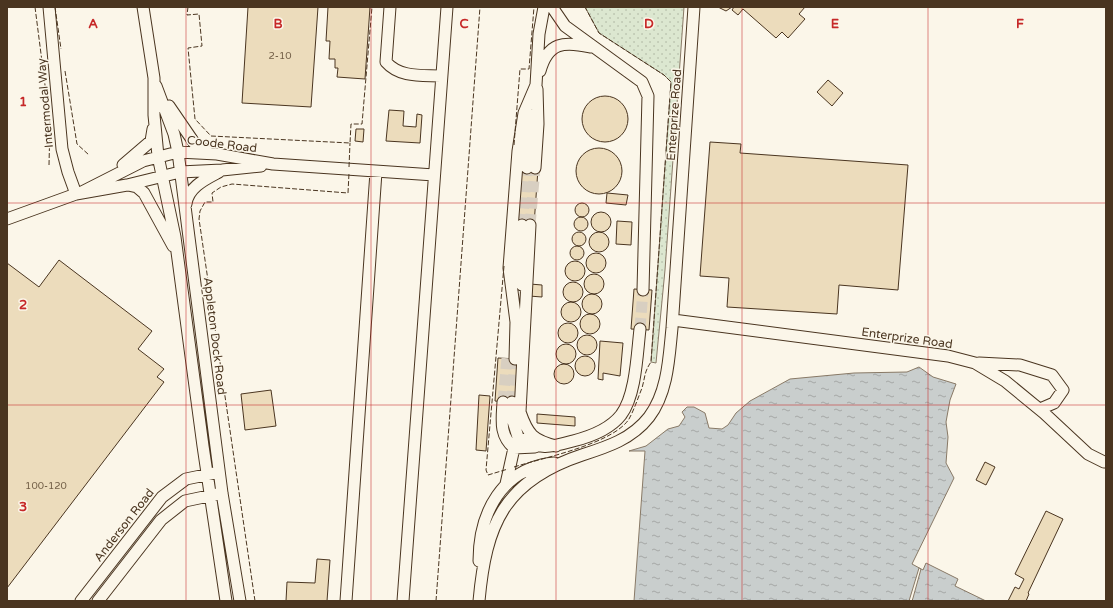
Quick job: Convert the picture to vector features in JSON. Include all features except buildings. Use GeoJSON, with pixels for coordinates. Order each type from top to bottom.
{"type":"FeatureCollection","features":[{"type":"Feature","properties":{"kind":"street","name":"Intermodal Way"},"geometry":{"type":"LineString","coordinates":[[49,7],[62,149],[68,172],[78,193]]}},
{"type":"Feature","properties":{"kind":"street","name":"Appleton Dock Road"},"geometry":{"type":"LineString","coordinates":[[143,7],[155,80],[174,134],[178,152],[219,472],[240,601]]}},
{"type":"Feature","properties":{"kind":"street"},"geometry":{"type":"LineString","coordinates":[[390,7],[386,62],[399,73],[441,76]]}},
{"type":"Feature","properties":{"kind":"street"},"geometry":{"type":"LineString","coordinates":[[403,601],[447,7]]}},
{"type":"Feature","properties":{"kind":"street"},"geometry":{"type":"LineString","coordinates":[[531,168],[538,124],[536,86],[539,34],[544,7]]}},
{"type":"Feature","properties":{"kind":"street"},"geometry":{"type":"LineString","coordinates":[[552,7],[565,26],[642,82],[648,96],[642,290]]}},
{"type":"Feature","properties":{"kind":"street","name":"Enterprize Road"},"geometry":{"type":"LineString","coordinates":[[479,599],[479,556],[482,526],[492,501],[506,484],[525,471],[543,464],[560,462],[604,447],[632,434],[650,417],[661,396],[667,373],[673,320],[694,7]]}},
{"type":"Feature","properties":{"kind":"street"},"geometry":{"type":"LineString","coordinates":[[511,359],[516,322],[509,268],[518,151],[524,113],[536,86],[544,59],[554,47],[571,43],[595,48]]}},
{"type":"Feature","properties":{"kind":"street","name":"Appleton Dock Road"},"geometry":{"type":"LineString","coordinates":[[155,80],[154,124],[158,156],[175,237],[226,601]]}},
{"type":"Feature","properties":{"kind":"street"},"geometry":{"type":"LineString","coordinates":[[155,80],[191,139],[200,148],[213,154]]}},
{"type":"Feature","properties":{"kind":"street"},"geometry":{"type":"LineString","coordinates":[[98,182],[146,147],[150,141],[154,124]]}},
{"type":"Feature","properties":{"kind":"street","name":"Coode Road"},"geometry":{"type":"LineString","coordinates":[[7,219],[78,193],[143,161],[178,152],[213,154],[273,164],[434,175]]}},
{"type":"Feature","properties":{"kind":"street","name":"Coode Road"},"geometry":{"type":"LineString","coordinates":[[78,193],[127,185],[180,172],[222,170],[273,164]]}},
{"type":"Feature","properties":{"kind":"street"},"geometry":{"type":"LineString","coordinates":[[186,209],[187,200],[197,185],[222,170]]}},
{"type":"Feature","properties":{"kind":"street"},"geometry":{"type":"LineString","coordinates":[[346,601],[376,172]]}},
{"type":"Feature","properties":{"kind":"street"},"geometry":{"type":"LineString","coordinates":[[127,185],[137,187],[144,193],[171,242],[178,259]]}},
{"type":"Feature","properties":{"kind":"street"},"geometry":{"type":"LineString","coordinates":[[526,225],[525,314],[520,412],[526,429],[538,442],[556,446]]}},
{"type":"Feature","properties":{"kind":"street","name":"Enterprize Road"},"geometry":{"type":"LineString","coordinates":[[673,320],[948,356],[974,363],[1005,381],[1040,409],[1088,454],[1104,462]]}},
{"type":"Feature","properties":{"kind":"street"},"geometry":{"type":"LineString","coordinates":[[535,447],[518,437],[508,402],[502,425],[506,441],[514,448],[535,447],[556,446],[589,437],[621,415],[633,389],[640,329]]}},
{"type":"Feature","properties":{"kind":"street"},"geometry":{"type":"LineString","coordinates":[[974,363],[1020,365],[1052,375],[1063,390],[1054,403],[1040,409]]}},
{"type":"Feature","properties":{"kind":"street"},"geometry":{"type":"LineString","coordinates":[[506,484],[514,448]]}},
{"type":"Feature","properties":{"kind":"street","name":"Enterprize Road"},"geometry":{"type":"LineString","coordinates":[[479,599],[486,556],[494,525],[504,505],[522,487],[560,462]]}},
{"type":"Feature","properties":{"kind":"street","name":"Anderson Road"},"geometry":{"type":"LineString","coordinates":[[81,601],[162,497],[186,479],[219,472]]}},
{"type":"Feature","properties":{"kind":"street","name":"Anderson Road"},"geometry":{"type":"LineString","coordinates":[[98,601],[161,520],[185,501],[222,493]]}},
{"type":"Feature","properties":{"kind":"green space"},"geometry":{"type":"Polygon","coordinates":[[[585,7],[684,7],[665,270],[656,363],[651,362],[671,82],[664,75],[599,33],[585,7]]]}},
{"type":"Feature","properties":{"kind":"water"},"geometry":{"type":"Polygon","coordinates":[[[919,367],[933,377],[956,384],[950,400],[946,422],[948,437],[946,463],[954,478],[912,564],[923,570],[926,563],[958,579],[955,586],[986,601],[634,601],[645,451],[629,451],[646,446],[668,429],[679,426],[685,417],[682,412],[687,407],[694,407],[705,413],[709,428],[722,429],[728,425],[736,413],[750,401],[790,379],[854,373],[907,372],[919,367]]]}},
{"type":"Feature","properties":{"kind":"pier"},"geometry":{"type":"Polygon","coordinates":[[[919,568],[921,569],[913,598],[912,601],[909,601],[919,568]]]}},
{"type":"Feature","properties":{"kind":"tunnel"},"geometry":{"type":"LineString","coordinates":[[522,225],[527,168]]}},
{"type":"Feature","properties":{"kind":"tunnel"},"geometry":{"type":"LineString","coordinates":[[530,225],[535,168]]}},
{"type":"Feature","properties":{"kind":"tunnel"},"geometry":{"type":"LineString","coordinates":[[640,329],[643,290]]}},
{"type":"Feature","properties":{"kind":"tunnel"},"geometry":{"type":"LineString","coordinates":[[503,402],[507,358]]}},
{"type":"Feature","properties":{"kind":"tunnel"},"geometry":{"type":"LineString","coordinates":[[512,402],[515,359]]}},
{"type":"Feature","properties":{"kind":"fence"},"geometry":{"type":"LineString","coordinates":[[35,7],[50,124],[49,165]]}},
{"type":"Feature","properties":{"kind":"fence"},"geometry":{"type":"LineString","coordinates":[[55,7],[61,49]]}},
{"type":"Feature","properties":{"kind":"fence"},"geometry":{"type":"LineString","coordinates":[[188,7],[187,15],[199,14],[202,46],[188,48],[195,119],[211,136],[350,143],[351,124],[362,124],[372,7]]}},
{"type":"Feature","properties":{"kind":"fence"},"geometry":{"type":"LineString","coordinates":[[436,601],[480,7]]}},
{"type":"Feature","properties":{"kind":"fence"},"geometry":{"type":"LineString","coordinates":[[514,145],[520,69],[529,69],[534,7]]}},
{"type":"Feature","properties":{"kind":"fence"},"geometry":{"type":"LineString","coordinates":[[514,467],[593,443],[621,428],[633,412],[646,372],[651,362],[671,82],[664,75],[599,33],[585,7]]}},
{"type":"Feature","properties":{"kind":"fence"},"geometry":{"type":"LineString","coordinates":[[65,71],[77,144],[89,155]]}},
{"type":"Feature","properties":{"kind":"fence"},"geometry":{"type":"LineString","coordinates":[[349,167],[350,143]]}},
{"type":"Feature","properties":{"kind":"fence"},"geometry":{"type":"LineString","coordinates":[[255,601],[199,219],[200,211],[205,202],[213,202],[212,193],[221,187],[232,184],[348,193],[349,173]]}},
{"type":"Feature","properties":{"kind":"fence"},"geometry":{"type":"LineString","coordinates":[[504,266],[486,470],[488,475],[508,469]]}}]}
